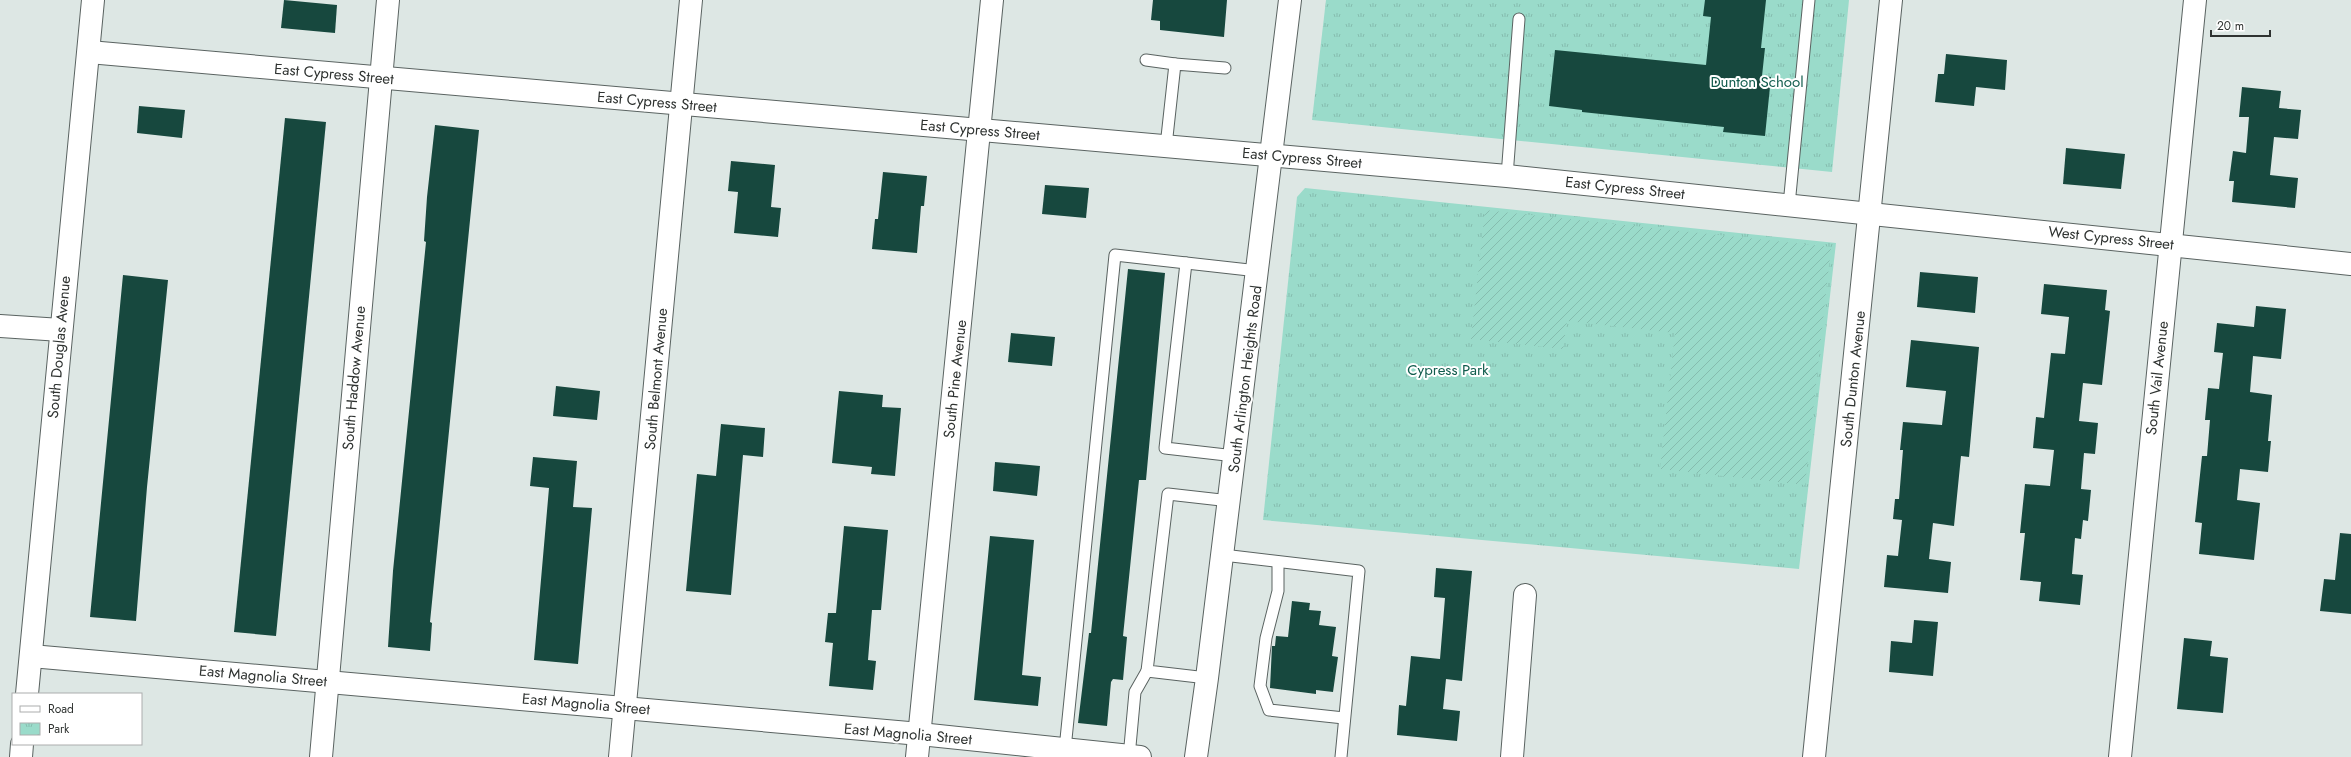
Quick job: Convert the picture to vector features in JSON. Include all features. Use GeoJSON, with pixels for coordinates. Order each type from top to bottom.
{"type":"FeatureCollection","features":[{"type":"Feature","properties":{"kind":"street","name":"South Douglas Avenue"},"geometry":{"type":"LineString","coordinates":[[27,693],[93,0]]}},
{"type":"Feature","properties":{"kind":"street","name":"South Haddow Avenue"},"geometry":{"type":"LineString","coordinates":[[321,757],[388,0]]}},
{"type":"Feature","properties":{"kind":"street","name":"South Belmont Avenue"},"geometry":{"type":"LineString","coordinates":[[620,757],[683,104],[691,0]]}},
{"type":"Feature","properties":{"kind":"street","name":"South Pine Avenue"},"geometry":{"type":"LineString","coordinates":[[917,757],[992,0]]}},
{"type":"Feature","properties":{"kind":"street","name":"South Arlington Heights Road"},"geometry":{"type":"LineString","coordinates":[[1196,757],[1208,678],[1230,501],[1290,0]]}},
{"type":"Feature","properties":{"kind":"street","name":"South Dunton Avenue"},"geometry":{"type":"LineString","coordinates":[[1814,757],[1891,0]]}},
{"type":"Feature","properties":{"kind":"street","name":"South Vail Avenue"},"geometry":{"type":"LineString","coordinates":[[2120,757],[2170,244],[2196,0]]}},
{"type":"Feature","properties":{"kind":"street","name":"East Cypress Street"},"geometry":{"type":"LineString","coordinates":[[88,52],[1506,176],[1870,214]]}},
{"type":"Feature","properties":{"kind":"street","name":"West Cypress Street"},"geometry":{"type":"LineString","coordinates":[[1870,214],[2351,264]]}},
{"type":"Feature","properties":{"kind":"street"},"geometry":{"type":"LineString","coordinates":[[0,326],[61,330]]}},
{"type":"Feature","properties":{"kind":"street"},"geometry":{"type":"LineString","coordinates":[[1512,757],[1526,594]]}},
{"type":"Feature","properties":{"kind":"street","name":"East Magnolia Street"},"geometry":{"type":"LineString","coordinates":[[31,656],[920,734],[1057,751],[1133,757]]}},
{"type":"Feature","properties":{"kind":"street"},"geometry":{"type":"LineString","coordinates":[[21,757],[22,745]]}},
{"type":"Feature","properties":{"kind":"lane"},"geometry":{"type":"LineString","coordinates":[[1789,205],[1809,0]]}},
{"type":"Feature","properties":{"kind":"lane"},"geometry":{"type":"LineString","coordinates":[[1506,176],[1519,19]]}},
{"type":"Feature","properties":{"kind":"lane"},"geometry":{"type":"LineString","coordinates":[[1146,60],[1225,68]]}},
{"type":"Feature","properties":{"kind":"lane"},"geometry":{"type":"LineString","coordinates":[[1166,146],[1175,64]]}},
{"type":"Feature","properties":{"kind":"lane"},"geometry":{"type":"LineString","coordinates":[[1057,751],[1115,255],[1258,271]]}},
{"type":"Feature","properties":{"kind":"lane"},"geometry":{"type":"LineString","coordinates":[[1186,263],[1166,448],[1235,456]]}},
{"type":"Feature","properties":{"kind":"lane"},"geometry":{"type":"LineString","coordinates":[[1133,757],[1135,692],[1147,671],[1168,494],[1230,501]]}},
{"type":"Feature","properties":{"kind":"lane"},"geometry":{"type":"LineString","coordinates":[[1223,555],[1359,571],[1341,757]]}},
{"type":"Feature","properties":{"kind":"lane"},"geometry":{"type":"LineString","coordinates":[[1278,562],[1278,591],[1266,638],[1260,686],[1269,710],[1344,718]]}},
{"type":"Feature","properties":{"kind":"lane"},"geometry":{"type":"LineString","coordinates":[[1147,671],[1208,678]]}},
{"type":"Feature","properties":{"kind":"green space","name":"Dunton School"},"geometry":{"type":"Polygon","coordinates":[[[1326,0],[1849,0],[1832,172],[1312,120],[1326,0]]]}},
{"type":"Feature","properties":{"kind":"green space","name":"Cypress Park"},"geometry":{"type":"Polygon","coordinates":[[[1305,188],[1836,243],[1799,569],[1263,520],[1297,197],[1305,188]]]}},
{"type":"Feature","properties":{"kind":"green space"},"geometry":{"type":"Polygon","coordinates":[[[1485,210],[1831,247],[1805,485],[1660,469],[1675,333],[1567,321],[1563,349],[1471,339],[1485,210]]]}},
{"type":"Feature","properties":{"kind":"building"},"geometry":{"type":"Polygon","coordinates":[[[284,0],[337,5],[335,33],[281,28],[284,0]]]}},
{"type":"Feature","properties":{"kind":"building"},"geometry":{"type":"Polygon","coordinates":[[[1153,0],[1227,0],[1224,37],[1160,30],[1160,21],[1151,20],[1153,0]]]}},
{"type":"Feature","properties":{"kind":"building"},"geometry":{"type":"Polygon","coordinates":[[[1705,0],[1766,0],[1761,48],[1765,48],[1762,76],[1771,77],[1765,136],[1723,132],[1724,127],[1582,112],[1582,110],[1549,106],[1555,50],[1706,65],[1711,17],[1703,16],[1705,0]]]}},
{"type":"Feature","properties":{"kind":"building"},"geometry":{"type":"Polygon","coordinates":[[[1946,54],[2007,60],[2005,90],[1976,87],[1974,106],[1935,102],[1938,74],[1944,74],[1946,54]]]}},
{"type":"Feature","properties":{"kind":"building"},"geometry":{"type":"Polygon","coordinates":[[[2242,87],[2281,91],[2279,108],[2301,110],[2298,139],[2274,137],[2270,175],[2298,178],[2295,208],[2232,202],[2234,181],[2229,181],[2233,151],[2246,153],[2249,117],[2239,117],[2242,87]]]}},
{"type":"Feature","properties":{"kind":"building"},"geometry":{"type":"Polygon","coordinates":[[[139,106],[185,110],[182,138],[137,133],[139,106]]]}},
{"type":"Feature","properties":{"kind":"building"},"geometry":{"type":"Polygon","coordinates":[[[285,118],[326,122],[276,636],[234,632],[285,118]]]}},
{"type":"Feature","properties":{"kind":"building"},"geometry":{"type":"Polygon","coordinates":[[[435,125],[479,130],[430,622],[432,623],[430,651],[388,647],[393,571],[426,242],[424,241],[427,197],[435,125]]]}},
{"type":"Feature","properties":{"kind":"building"},"geometry":{"type":"Polygon","coordinates":[[[2066,148],[2125,154],[2121,189],[2063,184],[2066,148]]]}},
{"type":"Feature","properties":{"kind":"building"},"geometry":{"type":"Polygon","coordinates":[[[731,161],[775,165],[771,207],[781,208],[778,237],[734,233],[738,192],[728,191],[731,161]]]}},
{"type":"Feature","properties":{"kind":"building"},"geometry":{"type":"Polygon","coordinates":[[[883,172],[927,176],[924,206],[921,206],[917,253],[872,249],[875,219],[878,219],[883,172]]]}},
{"type":"Feature","properties":{"kind":"building"},"geometry":{"type":"Polygon","coordinates":[[[1045,185],[1089,188],[1086,218],[1042,214],[1045,185]]]}},
{"type":"Feature","properties":{"kind":"building"},"geometry":{"type":"Polygon","coordinates":[[[1128,269],[1165,273],[1146,480],[1139,480],[1123,636],[1127,637],[1123,680],[1113,679],[1111,682],[1107,726],[1078,723],[1089,633],[1091,633],[1128,269]]]}},
{"type":"Feature","properties":{"kind":"building"},"geometry":{"type":"Polygon","coordinates":[[[1920,272],[1978,277],[1975,313],[1917,307],[1920,272]]]}},
{"type":"Feature","properties":{"kind":"building"},"geometry":{"type":"Polygon","coordinates":[[[123,275],[168,280],[147,487],[136,621],[90,617],[123,275]]]}},
{"type":"Feature","properties":{"kind":"building"},"geometry":{"type":"Polygon","coordinates":[[[2044,284],[2107,290],[2105,310],[2110,311],[2102,385],[2083,383],[2079,421],[2098,423],[2095,454],[2084,453],[2081,489],[2091,490],[2088,521],[2083,520],[2081,539],[2075,538],[2072,574],[2083,575],[2080,605],[2039,601],[2041,582],[2020,580],[2025,533],[2020,533],[2025,484],[2050,486],[2054,450],[2033,448],[2036,417],[2044,418],[2051,353],[2065,354],[2069,317],[2041,314],[2044,284]]]}},
{"type":"Feature","properties":{"kind":"building"},"geometry":{"type":"Polygon","coordinates":[[[2256,306],[2286,309],[2281,359],[2253,356],[2250,392],[2272,395],[2268,441],[2271,441],[2268,472],[2240,469],[2237,500],[2260,503],[2254,560],[2199,554],[2202,523],[2195,522],[2202,456],[2207,456],[2210,420],[2205,420],[2208,388],[2219,389],[2223,353],[2214,352],[2217,323],[2254,327],[2256,306]]]}},
{"type":"Feature","properties":{"kind":"building"},"geometry":{"type":"Polygon","coordinates":[[[1011,333],[1055,337],[1052,366],[1008,362],[1011,333]]]}},
{"type":"Feature","properties":{"kind":"building"},"geometry":{"type":"Polygon","coordinates":[[[1911,340],[1979,347],[1969,457],[1961,456],[1954,526],[1933,523],[1929,559],[1951,562],[1948,593],[1884,587],[1887,555],[1898,556],[1902,520],[1893,519],[1895,499],[1899,499],[1903,450],[1900,450],[1903,422],[1942,425],[1946,391],[1906,387],[1911,340]]]}},
{"type":"Feature","properties":{"kind":"building"},"geometry":{"type":"Polygon","coordinates":[[[556,386],[600,391],[597,420],[553,416],[556,386]]]}},
{"type":"Feature","properties":{"kind":"building"},"geometry":{"type":"Polygon","coordinates":[[[839,391],[883,395],[882,407],[901,408],[895,476],[871,474],[872,467],[832,463],[839,391]]]}},
{"type":"Feature","properties":{"kind":"building"},"geometry":{"type":"Polygon","coordinates":[[[721,424],[765,428],[763,457],[743,455],[731,595],[686,591],[697,474],[716,476],[721,424]]]}},
{"type":"Feature","properties":{"kind":"building"},"geometry":{"type":"Polygon","coordinates":[[[533,457],[577,461],[573,507],[592,508],[578,664],[534,660],[549,488],[530,486],[533,457]]]}},
{"type":"Feature","properties":{"kind":"building"},"geometry":{"type":"Polygon","coordinates":[[[995,462],[1040,466],[1037,496],[993,491],[995,462]]]}},
{"type":"Feature","properties":{"kind":"building"},"geometry":{"type":"Polygon","coordinates":[[[844,526],[888,530],[881,610],[872,610],[868,660],[876,661],[873,690],[829,686],[833,643],[825,642],[828,613],[836,613],[844,526]]]}},
{"type":"Feature","properties":{"kind":"building"},"geometry":{"type":"Polygon","coordinates":[[[2340,533],[2351,534],[2351,614],[2320,611],[2324,579],[2335,580],[2340,533]]]}},
{"type":"Feature","properties":{"kind":"building"},"geometry":{"type":"Polygon","coordinates":[[[990,536],[1034,540],[1022,675],[1041,677],[1038,706],[974,700],[990,536]]]}},
{"type":"Feature","properties":{"kind":"building"},"geometry":{"type":"Polygon","coordinates":[[[1436,568],[1472,571],[1462,681],[1446,679],[1443,709],[1460,711],[1457,741],[1397,735],[1399,705],[1406,706],[1411,656],[1440,659],[1445,598],[1434,597],[1436,568]]]}},
{"type":"Feature","properties":{"kind":"building"},"geometry":{"type":"Polygon","coordinates":[[[1292,601],[1310,603],[1309,610],[1321,611],[1319,625],[1336,627],[1332,656],[1338,657],[1333,692],[1316,690],[1316,694],[1270,688],[1272,646],[1275,646],[1276,636],[1288,637],[1292,601]]]}},
{"type":"Feature","properties":{"kind":"building"},"geometry":{"type":"Polygon","coordinates":[[[1914,620],[1938,622],[1933,676],[1889,672],[1891,641],[1912,643],[1914,620]]]}},
{"type":"Feature","properties":{"kind":"building"},"geometry":{"type":"Polygon","coordinates":[[[2184,638],[2212,641],[2210,656],[2228,658],[2223,713],[2177,709],[2184,638]]]}}]}
